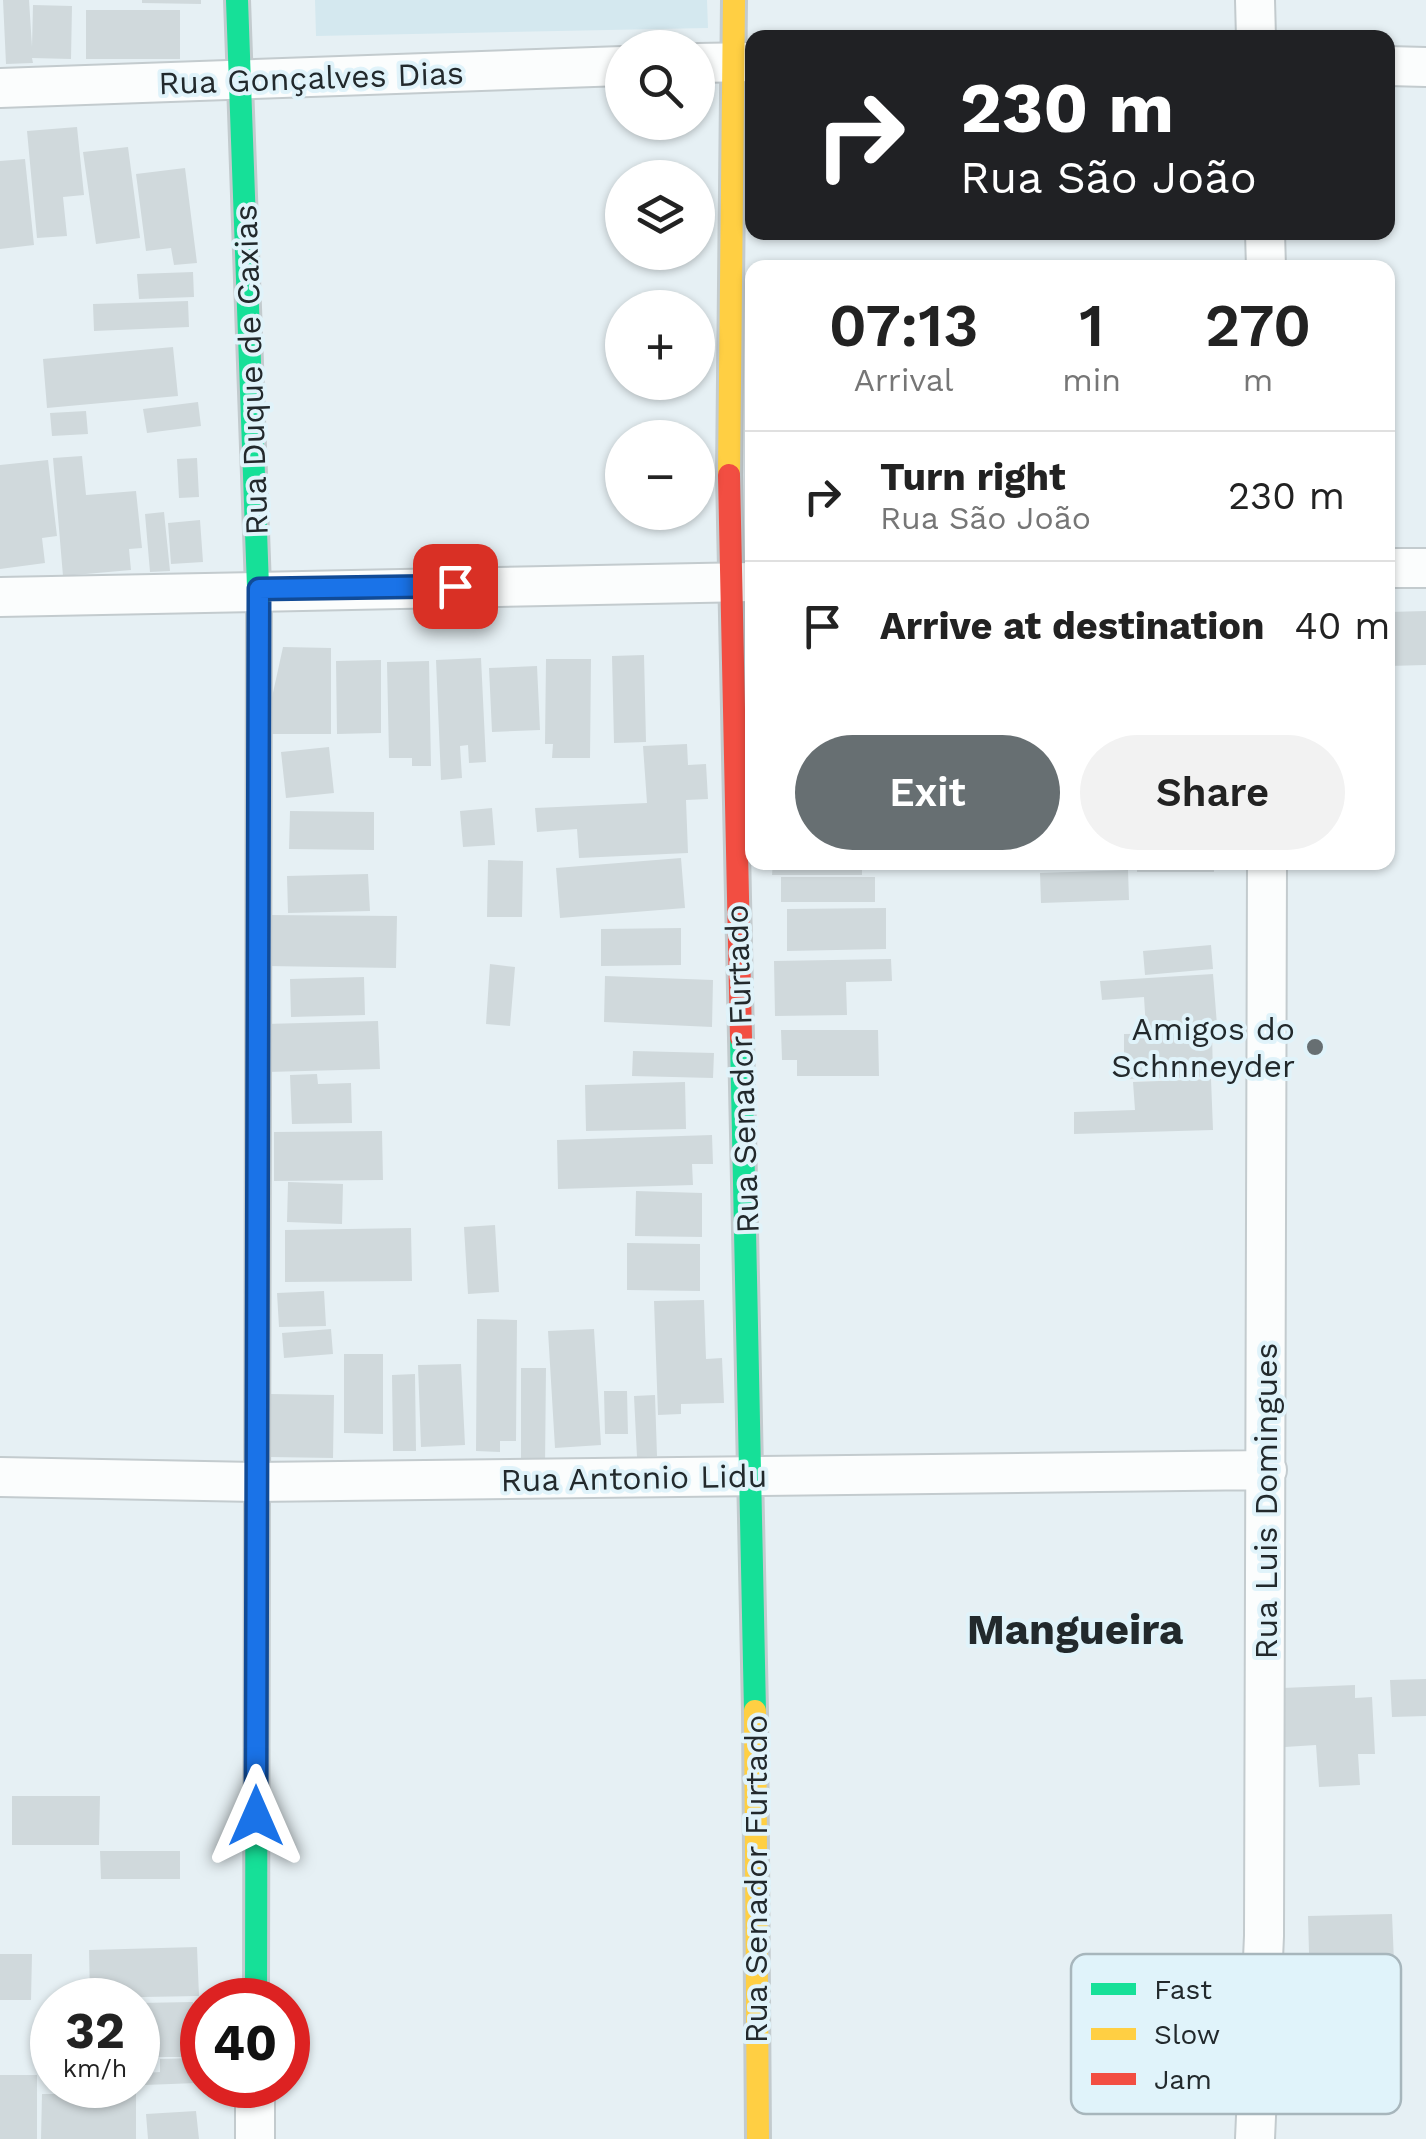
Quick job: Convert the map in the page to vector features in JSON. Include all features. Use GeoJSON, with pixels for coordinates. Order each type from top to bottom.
{"type":"FeatureCollection","features":[{"type":"Feature","properties":{"kind":"street","name":"Rua Duque de Caxias"},"geometry":{"type":"LineString","coordinates":[[237,0],[259,589],[254,1482],[256,1978]]}},
{"type":"Feature","properties":{"kind":"street","name":"Rua Senador Furtado"},"geometry":{"type":"LineString","coordinates":[[734,0],[728,62],[753,1477],[758,2139]]}},
{"type":"Feature","properties":{"kind":"street"},"geometry":{"type":"LineString","coordinates":[[1254,0],[1256,30]]}},
{"type":"Feature","properties":{"kind":"street"},"geometry":{"type":"LineString","coordinates":[[1395,66],[1426,67]]}},
{"type":"Feature","properties":{"kind":"street","name":"Rua Gonçalves Dias"},"geometry":{"type":"LineString","coordinates":[[0,88],[605,67]]}},
{"type":"Feature","properties":{"kind":"street"},"geometry":{"type":"LineString","coordinates":[[1395,568],[1426,568]]}},
{"type":"Feature","properties":{"kind":"street"},"geometry":{"type":"LineString","coordinates":[[0,597],[740,582]]}},
{"type":"Feature","properties":{"kind":"street","name":"Rua Luis Domingues"},"geometry":{"type":"LineString","coordinates":[[1263,1954],[1266,870]]}},
{"type":"Feature","properties":{"kind":"street","name":"Rua Antonio Lidu"},"geometry":{"type":"LineString","coordinates":[[0,1477],[254,1482],[1267,1470]]}},
{"type":"Feature","properties":{"kind":"street"},"geometry":{"type":"LineString","coordinates":[[255,2108],[255,2139]]}},
{"type":"Feature","properties":{"kind":"street","name":"Rua Luis Domingues"},"geometry":{"type":"LineString","coordinates":[[1256,2139],[1257,2114]]}},
{"type":"Feature","properties":{"kind":"shaded area"},"geometry":{"type":"Polygon","coordinates":[[[315,0],[707,0],[708,28],[316,36],[315,0]]]}},
{"type":"Feature","properties":{"kind":"building"},"geometry":{"type":"Polygon","coordinates":[[[3,0],[29,0],[32,47],[33,5],[72,6],[71,59],[32,58],[33,63],[6,64],[3,0]]]}},
{"type":"Feature","properties":{"kind":"building"},"geometry":{"type":"Polygon","coordinates":[[[201,0],[201,4],[142,3],[201,0]]]}},
{"type":"Feature","properties":{"kind":"building"},"geometry":{"type":"Polygon","coordinates":[[[86,10],[180,10],[180,59],[86,59],[86,10]]]}},
{"type":"Feature","properties":{"kind":"building"},"geometry":{"type":"Polygon","coordinates":[[[77,127],[84,195],[63,197],[67,236],[37,238],[27,131],[77,127]]]}},
{"type":"Feature","properties":{"kind":"building"},"geometry":{"type":"Polygon","coordinates":[[[128,147],[140,238],[96,244],[83,152],[128,147]]]}},
{"type":"Feature","properties":{"kind":"building"},"geometry":{"type":"Polygon","coordinates":[[[25,159],[34,245],[0,249],[0,161],[25,159]]]}},
{"type":"Feature","properties":{"kind":"building"},"geometry":{"type":"Polygon","coordinates":[[[185,168],[197,263],[174,265],[171,248],[146,251],[136,174],[185,168]]]}},
{"type":"Feature","properties":{"kind":"building"},"geometry":{"type":"Polygon","coordinates":[[[193,272],[194,297],[139,299],[137,274],[193,272]]]}},
{"type":"Feature","properties":{"kind":"building"},"geometry":{"type":"Polygon","coordinates":[[[188,301],[189,327],[94,331],[93,304],[188,301]]]}},
{"type":"Feature","properties":{"kind":"building"},"geometry":{"type":"Polygon","coordinates":[[[173,347],[178,396],[47,408],[43,359],[173,347]]]}},
{"type":"Feature","properties":{"kind":"building"},"geometry":{"type":"Polygon","coordinates":[[[198,402],[201,426],[147,433],[143,409],[198,402]]]}},
{"type":"Feature","properties":{"kind":"building"},"geometry":{"type":"Polygon","coordinates":[[[86,411],[88,434],[52,436],[50,413],[86,411]]]}},
{"type":"Feature","properties":{"kind":"building"},"geometry":{"type":"Polygon","coordinates":[[[82,456],[86,495],[136,491],[142,548],[129,549],[131,570],[63,576],[53,458],[82,456]]]}},
{"type":"Feature","properties":{"kind":"building"},"geometry":{"type":"Polygon","coordinates":[[[197,458],[199,497],[179,498],[177,459],[197,458]]]}},
{"type":"Feature","properties":{"kind":"building"},"geometry":{"type":"Polygon","coordinates":[[[48,460],[57,536],[42,538],[45,563],[0,569],[0,465],[48,460]]]}},
{"type":"Feature","properties":{"kind":"building"},"geometry":{"type":"Polygon","coordinates":[[[164,512],[170,571],[150,572],[145,514],[164,512]]]}},
{"type":"Feature","properties":{"kind":"building"},"geometry":{"type":"Polygon","coordinates":[[[200,520],[203,562],[171,564],[168,523],[200,520]]]}},
{"type":"Feature","properties":{"kind":"building"},"geometry":{"type":"Polygon","coordinates":[[[1426,611],[1426,665],[1395,666],[1395,612],[1426,611]]]}},
{"type":"Feature","properties":{"kind":"building"},"geometry":{"type":"Polygon","coordinates":[[[283,647],[331,648],[331,734],[264,734],[283,647]]]}},
{"type":"Feature","properties":{"kind":"building"},"geometry":{"type":"Polygon","coordinates":[[[644,655],[646,742],[614,743],[612,656],[644,655]]]}},
{"type":"Feature","properties":{"kind":"building"},"geometry":{"type":"Polygon","coordinates":[[[481,658],[486,762],[469,763],[468,745],[460,746],[462,778],[441,780],[436,660],[481,658]]]}},
{"type":"Feature","properties":{"kind":"building"},"geometry":{"type":"Polygon","coordinates":[[[546,659],[591,659],[590,758],[552,758],[553,744],[545,744],[546,659]]]}},
{"type":"Feature","properties":{"kind":"building"},"geometry":{"type":"Polygon","coordinates":[[[381,660],[381,733],[337,734],[336,661],[381,660]]]}},
{"type":"Feature","properties":{"kind":"building"},"geometry":{"type":"Polygon","coordinates":[[[429,661],[431,766],[412,766],[412,758],[389,758],[387,662],[429,661]]]}},
{"type":"Feature","properties":{"kind":"building"},"geometry":{"type":"Polygon","coordinates":[[[537,666],[540,730],[492,732],[489,668],[537,666]]]}},
{"type":"Feature","properties":{"kind":"building"},"geometry":{"type":"Polygon","coordinates":[[[687,744],[688,765],[706,764],[708,799],[686,800],[688,853],[579,858],[577,829],[537,832],[535,808],[647,803],[643,746],[687,744]]]}},
{"type":"Feature","properties":{"kind":"building"},"geometry":{"type":"Polygon","coordinates":[[[329,747],[334,793],[286,798],[281,752],[329,747]]]}},
{"type":"Feature","properties":{"kind":"building"},"geometry":{"type":"Polygon","coordinates":[[[492,808],[495,845],[463,847],[460,811],[492,808]]]}},
{"type":"Feature","properties":{"kind":"building"},"geometry":{"type":"Polygon","coordinates":[[[290,811],[374,812],[374,850],[289,849],[290,811]]]}},
{"type":"Feature","properties":{"kind":"building"},"geometry":{"type":"Polygon","coordinates":[[[681,858],[685,908],[560,918],[556,868],[681,858]]]}},
{"type":"Feature","properties":{"kind":"building"},"geometry":{"type":"Polygon","coordinates":[[[488,860],[523,861],[522,917],[487,917],[488,860]]]}},
{"type":"Feature","properties":{"kind":"building"},"geometry":{"type":"Polygon","coordinates":[[[772,870],[862,870],[862,875],[772,875],[772,870]]]}},
{"type":"Feature","properties":{"kind":"building"},"geometry":{"type":"Polygon","coordinates":[[[1128,870],[1129,900],[1041,903],[1040,873],[1128,870]]]}},
{"type":"Feature","properties":{"kind":"building"},"geometry":{"type":"Polygon","coordinates":[[[1137,870],[1214,870],[1214,872],[1137,870]]]}},
{"type":"Feature","properties":{"kind":"building"},"geometry":{"type":"Polygon","coordinates":[[[368,874],[370,911],[288,913],[287,876],[368,874]]]}},
{"type":"Feature","properties":{"kind":"building"},"geometry":{"type":"Polygon","coordinates":[[[781,877],[875,877],[875,902],[781,902],[781,877]]]}},
{"type":"Feature","properties":{"kind":"building"},"geometry":{"type":"Polygon","coordinates":[[[886,908],[886,949],[787,951],[787,909],[886,908]]]}},
{"type":"Feature","properties":{"kind":"building"},"geometry":{"type":"Polygon","coordinates":[[[267,915],[397,916],[396,968],[267,966],[267,915]]]}},
{"type":"Feature","properties":{"kind":"building"},"geometry":{"type":"Polygon","coordinates":[[[681,928],[681,965],[601,966],[601,929],[681,928]]]}},
{"type":"Feature","properties":{"kind":"building"},"geometry":{"type":"Polygon","coordinates":[[[1211,945],[1213,969],[1145,975],[1143,951],[1211,945]]]}},
{"type":"Feature","properties":{"kind":"building"},"geometry":{"type":"Polygon","coordinates":[[[891,959],[892,981],[846,982],[847,1015],[775,1016],[774,961],[891,959]]]}},
{"type":"Feature","properties":{"kind":"building"},"geometry":{"type":"Polygon","coordinates":[[[490,964],[515,967],[510,1026],[486,1024],[490,964]]]}},
{"type":"Feature","properties":{"kind":"building"},"geometry":{"type":"Polygon","coordinates":[[[1213,974],[1217,1025],[1146,1029],[1144,997],[1102,1000],[1100,981],[1213,974]]]}},
{"type":"Feature","properties":{"kind":"building"},"geometry":{"type":"Polygon","coordinates":[[[605,976],[713,980],[712,1027],[604,1022],[605,976]]]}},
{"type":"Feature","properties":{"kind":"building"},"geometry":{"type":"Polygon","coordinates":[[[364,977],[365,1015],[291,1017],[290,979],[364,977]]]}},
{"type":"Feature","properties":{"kind":"building"},"geometry":{"type":"Polygon","coordinates":[[[378,1021],[380,1069],[267,1072],[265,1024],[378,1021]]]}},
{"type":"Feature","properties":{"kind":"building"},"geometry":{"type":"Polygon","coordinates":[[[781,1030],[878,1030],[879,1076],[797,1076],[797,1060],[782,1060],[781,1030]]]}},
{"type":"Feature","properties":{"kind":"building"},"geometry":{"type":"Polygon","coordinates":[[[1212,1033],[1213,1077],[1124,1079],[1124,1034],[1212,1033]]]}},
{"type":"Feature","properties":{"kind":"building"},"geometry":{"type":"Polygon","coordinates":[[[633,1051],[714,1053],[713,1078],[632,1076],[633,1051]]]}},
{"type":"Feature","properties":{"kind":"building"},"geometry":{"type":"Polygon","coordinates":[[[317,1074],[318,1084],[351,1083],[352,1123],[292,1124],[290,1075],[317,1074]]]}},
{"type":"Feature","properties":{"kind":"building"},"geometry":{"type":"Polygon","coordinates":[[[1211,1079],[1213,1130],[1074,1134],[1074,1112],[1135,1110],[1133,1082],[1211,1079]]]}},
{"type":"Feature","properties":{"kind":"building"},"geometry":{"type":"Polygon","coordinates":[[[685,1082],[686,1129],[586,1131],[585,1085],[685,1082]]]}},
{"type":"Feature","properties":{"kind":"building"},"geometry":{"type":"Polygon","coordinates":[[[382,1131],[383,1180],[274,1181],[274,1132],[382,1131]]]}},
{"type":"Feature","properties":{"kind":"building"},"geometry":{"type":"Polygon","coordinates":[[[712,1135],[713,1164],[692,1164],[693,1185],[558,1189],[557,1140],[712,1135]]]}},
{"type":"Feature","properties":{"kind":"building"},"geometry":{"type":"Polygon","coordinates":[[[288,1182],[343,1184],[342,1224],[287,1222],[288,1182]]]}},
{"type":"Feature","properties":{"kind":"building"},"geometry":{"type":"Polygon","coordinates":[[[636,1191],[702,1193],[702,1237],[635,1236],[636,1191]]]}},
{"type":"Feature","properties":{"kind":"building"},"geometry":{"type":"Polygon","coordinates":[[[495,1225],[499,1292],[468,1294],[464,1227],[495,1225]]]}},
{"type":"Feature","properties":{"kind":"building"},"geometry":{"type":"Polygon","coordinates":[[[411,1228],[412,1281],[285,1282],[285,1230],[411,1228]]]}},
{"type":"Feature","properties":{"kind":"building"},"geometry":{"type":"Polygon","coordinates":[[[627,1243],[700,1244],[700,1291],[627,1290],[627,1243]]]}},
{"type":"Feature","properties":{"kind":"building"},"geometry":{"type":"Polygon","coordinates":[[[324,1291],[326,1326],[279,1327],[277,1293],[324,1291]]]}},
{"type":"Feature","properties":{"kind":"building"},"geometry":{"type":"Polygon","coordinates":[[[704,1300],[706,1359],[722,1358],[724,1403],[681,1404],[681,1414],[658,1415],[654,1301],[704,1300]]]}},
{"type":"Feature","properties":{"kind":"building"},"geometry":{"type":"Polygon","coordinates":[[[477,1319],[517,1320],[516,1441],[500,1441],[500,1452],[476,1451],[477,1319]]]}},
{"type":"Feature","properties":{"kind":"building"},"geometry":{"type":"Polygon","coordinates":[[[331,1329],[333,1354],[284,1358],[282,1333],[331,1329]]]}},
{"type":"Feature","properties":{"kind":"building"},"geometry":{"type":"Polygon","coordinates":[[[594,1329],[601,1445],[555,1448],[548,1331],[594,1329]]]}},
{"type":"Feature","properties":{"kind":"building"},"geometry":{"type":"Polygon","coordinates":[[[344,1354],[383,1354],[383,1434],[344,1433],[344,1354]]]}},
{"type":"Feature","properties":{"kind":"building"},"geometry":{"type":"Polygon","coordinates":[[[461,1364],[465,1445],[421,1447],[418,1365],[461,1364]]]}},
{"type":"Feature","properties":{"kind":"building"},"geometry":{"type":"Polygon","coordinates":[[[521,1368],[546,1368],[545,1466],[521,1466],[521,1368]]]}},
{"type":"Feature","properties":{"kind":"building"},"geometry":{"type":"Polygon","coordinates":[[[415,1374],[416,1451],[393,1451],[392,1375],[415,1374]]]}},
{"type":"Feature","properties":{"kind":"building"},"geometry":{"type":"Polygon","coordinates":[[[604,1391],[627,1391],[628,1434],[605,1434],[604,1391]]]}},
{"type":"Feature","properties":{"kind":"building"},"geometry":{"type":"Polygon","coordinates":[[[271,1394],[334,1395],[333,1458],[270,1457],[271,1394]]]}},
{"type":"Feature","properties":{"kind":"building"},"geometry":{"type":"Polygon","coordinates":[[[655,1395],[657,1456],[637,1457],[634,1396],[655,1395]]]}},
{"type":"Feature","properties":{"kind":"building"},"geometry":{"type":"Polygon","coordinates":[[[1426,1679],[1426,1716],[1392,1717],[1390,1680],[1426,1679]]]}},
{"type":"Feature","properties":{"kind":"building"},"geometry":{"type":"Polygon","coordinates":[[[1355,1685],[1355,1698],[1372,1697],[1375,1754],[1358,1754],[1360,1785],[1319,1787],[1316,1745],[1285,1747],[1282,1688],[1355,1685]]]}},
{"type":"Feature","properties":{"kind":"building"},"geometry":{"type":"Polygon","coordinates":[[[12,1796],[100,1796],[99,1845],[12,1845],[12,1796]]]}},
{"type":"Feature","properties":{"kind":"building"},"geometry":{"type":"Polygon","coordinates":[[[100,1851],[180,1851],[180,1879],[101,1879],[100,1851]]]}},
{"type":"Feature","properties":{"kind":"building"},"geometry":{"type":"Polygon","coordinates":[[[1392,1914],[1394,1954],[1309,1954],[1308,1916],[1392,1914]]]}},
{"type":"Feature","properties":{"kind":"building"},"geometry":{"type":"Polygon","coordinates":[[[197,1947],[198,1978],[180,1978],[180,1996],[160,1997],[160,1978],[90,1978],[89,1950],[197,1947]]]}},
{"type":"Feature","properties":{"kind":"building"},"geometry":{"type":"Polygon","coordinates":[[[0,1954],[32,1954],[30,2000],[0,2000],[0,1954]]]}},
{"type":"Feature","properties":{"kind":"building"},"geometry":{"type":"Polygon","coordinates":[[[180,2002],[180,2057],[160,2057],[160,2003],[180,2002]]]}},
{"type":"Feature","properties":{"kind":"building"},"geometry":{"type":"Polygon","coordinates":[[[180,2058],[180,2084],[160,2084],[160,2059],[180,2058]]]}},
{"type":"Feature","properties":{"kind":"building"},"geometry":{"type":"Polygon","coordinates":[[[0,2075],[30,2075],[30,2108],[37,2108],[37,2139],[0,2139],[0,2075]]]}},
{"type":"Feature","properties":{"kind":"building"},"geometry":{"type":"Polygon","coordinates":[[[42,2108],[136,2108],[136,2139],[41,2139],[42,2108]]]}},
{"type":"Feature","properties":{"kind":"building"},"geometry":{"type":"Polygon","coordinates":[[[196,2111],[199,2139],[148,2139],[146,2114],[196,2111]]]}},
{"type":"Feature","properties":{"kind":"traffic: fast"},"geometry":{"type":"LineString","coordinates":[[237,0],[259,615]]}},
{"type":"Feature","properties":{"kind":"traffic: fast"},"geometry":{"type":"LineString","coordinates":[[741,1038],[755,1711]]}},
{"type":"Feature","properties":{"kind":"traffic: fast"},"geometry":{"type":"LineString","coordinates":[[256,1978],[257,1499]]}},
{"type":"Feature","properties":{"kind":"traffic: slow"},"geometry":{"type":"LineString","coordinates":[[729,475],[734,0]]}},
{"type":"Feature","properties":{"kind":"traffic: slow"},"geometry":{"type":"LineString","coordinates":[[258,1090],[259,615]]}},
{"type":"Feature","properties":{"kind":"traffic: slow"},"geometry":{"type":"LineString","coordinates":[[755,1711],[758,2139]]}},
{"type":"Feature","properties":{"kind":"traffic: jam"},"geometry":{"type":"LineString","coordinates":[[729,475],[741,1038]]}},
{"type":"Feature","properties":{"kind":"traffic: jam"},"geometry":{"type":"LineString","coordinates":[[257,1499],[258,1090]]}},
{"type":"Feature","properties":{"kind":"place","name":"Amigos do Schnneyder"},"geometry":{"type":"Point","coordinates":[1315,1047]}},
{"type":"Feature","properties":{"kind":"district","name":"Mangueira"},"geometry":{"type":"Point","coordinates":[1075,1629]}},
{"type":"Feature","properties":{"kind":"route"},"geometry":{"type":"LineString","coordinates":[[256,1816],[259,589],[455,586]]}}]}
